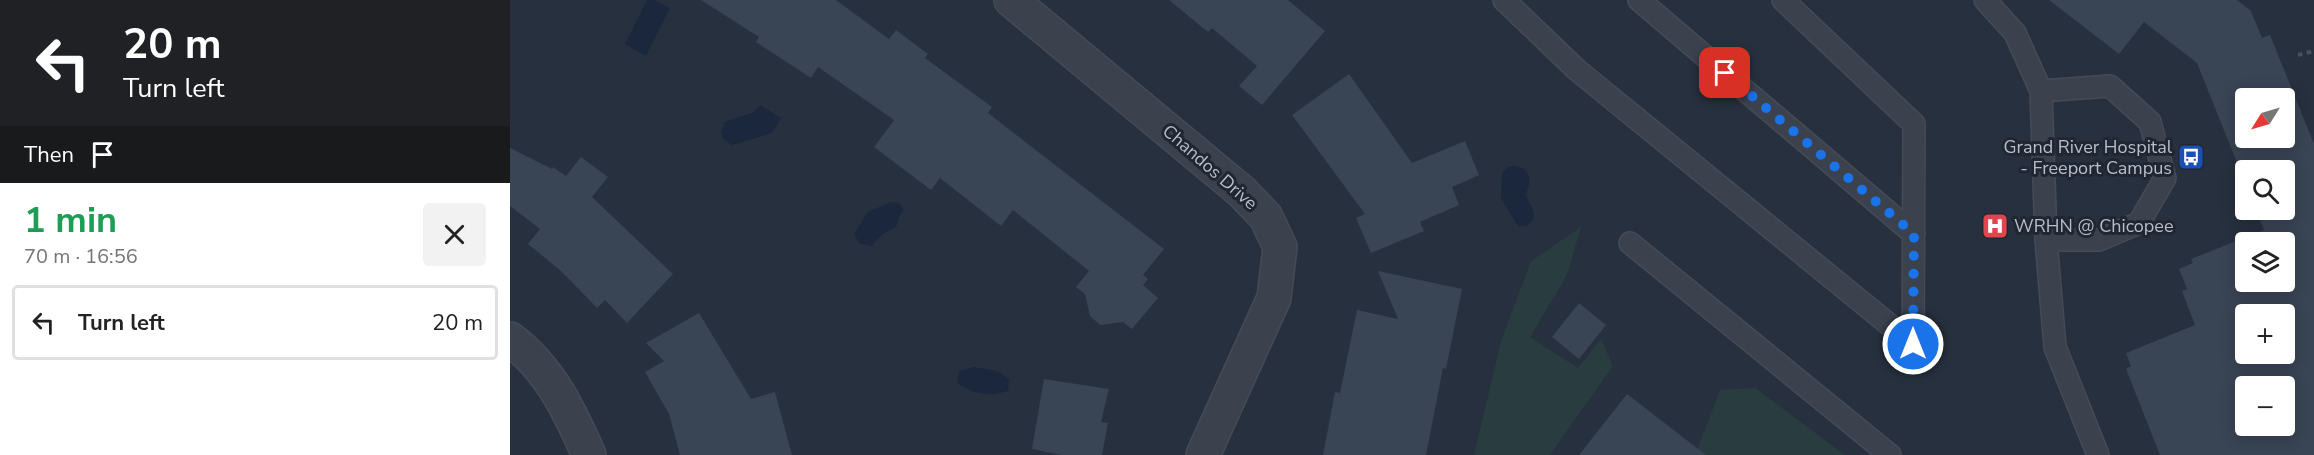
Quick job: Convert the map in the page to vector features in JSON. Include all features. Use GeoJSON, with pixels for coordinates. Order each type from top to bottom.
{"type":"FeatureCollection","features":[{"type":"Feature","properties":{"kind":"street","name":"Chandos Drive"},"geometry":{"type":"LineString","coordinates":[[1011,0],[1241,191],[1266,217],[1280,247],[1275,298],[1203,455]]}},
{"type":"Feature","properties":{"kind":"street"},"geometry":{"type":"LineString","coordinates":[[510,339],[529,353],[568,406],[589,455]]}},
{"type":"Feature","properties":{"kind":"lane"},"geometry":{"type":"LineString","coordinates":[[1504,0],[1577,70],[1913,344],[1914,124],[1783,0]]}},
{"type":"Feature","properties":{"kind":"lane"},"geometry":{"type":"LineString","coordinates":[[1639,0],[1914,234]]}},
{"type":"Feature","properties":{"kind":"lane"},"geometry":{"type":"LineString","coordinates":[[1985,0],[2015,33],[2041,91],[2046,240],[2055,347],[2098,455]]}},
{"type":"Feature","properties":{"kind":"lane"},"geometry":{"type":"LineString","coordinates":[[2041,91],[2110,86],[2150,122],[2165,178],[2139,223],[2099,240],[2046,240]]}},
{"type":"Feature","properties":{"kind":"lane"},"geometry":{"type":"LineString","coordinates":[[1630,243],[1890,455]]}},
{"type":"Feature","properties":{"kind":"path"},"geometry":{"type":"LineString","coordinates":[[2298,56],[2314,51]]}},
{"type":"Feature","properties":{"kind":"shaded area"},"geometry":{"type":"Polygon","coordinates":[[[1581,227],[1567,275],[1530,337],[1578,368],[1601,339],[1613,366],[1550,455],[1474,455],[1501,341],[1531,261],[1581,227]]]}},
{"type":"Feature","properties":{"kind":"shaded area"},"geometry":{"type":"Polygon","coordinates":[[[1755,388],[1845,455],[1695,455],[1720,390],[1755,388]]]}},
{"type":"Feature","properties":{"kind":"water"},"geometry":{"type":"Polygon","coordinates":[[[647,0],[654,0],[670,8],[646,56],[625,44],[647,0]]]}},
{"type":"Feature","properties":{"kind":"water"},"geometry":{"type":"Polygon","coordinates":[[[760,105],[781,118],[772,133],[732,145],[723,139],[721,131],[725,122],[754,112],[760,105]]]}},
{"type":"Feature","properties":{"kind":"water"},"geometry":{"type":"Polygon","coordinates":[[[1508,167],[1523,168],[1529,178],[1526,195],[1534,216],[1526,226],[1518,226],[1501,198],[1502,173],[1508,167]]]}},
{"type":"Feature","properties":{"kind":"water"},"geometry":{"type":"Polygon","coordinates":[[[891,202],[899,203],[904,210],[896,227],[883,234],[871,246],[860,244],[854,234],[868,212],[891,202]]]}},
{"type":"Feature","properties":{"kind":"water"},"geometry":{"type":"Polygon","coordinates":[[[974,367],[997,371],[1009,379],[1008,391],[994,394],[981,393],[969,390],[957,383],[959,371],[974,367]]]}},
{"type":"Feature","properties":{"kind":"building"},"geometry":{"type":"Polygon","coordinates":[[[701,0],[836,0],[889,39],[896,30],[928,54],[925,58],[992,107],[988,113],[1164,249],[1143,275],[1148,279],[1143,285],[1158,298],[1132,329],[1123,322],[1100,325],[1090,316],[1085,294],[1076,287],[1089,271],[1013,210],[1001,226],[940,178],[931,190],[874,147],[894,120],[818,67],[811,78],[756,42],[759,37],[701,0]]]}},
{"type":"Feature","properties":{"kind":"building"},"geometry":{"type":"Polygon","coordinates":[[[1169,0],[1288,0],[1325,31],[1262,105],[1239,86],[1257,66],[1212,28],[1208,32],[1169,0]]]}},
{"type":"Feature","properties":{"kind":"building"},"geometry":{"type":"Polygon","coordinates":[[[2049,0],[2237,0],[2251,11],[2262,38],[2270,35],[2291,88],[2235,88],[2235,148],[2295,148],[2295,97],[2314,144],[2314,455],[2160,455],[2126,369],[2131,366],[2126,353],[2195,325],[2182,291],[2187,289],[2179,269],[2193,263],[2191,259],[2235,242],[2235,292],[2295,292],[2295,232],[2259,232],[2264,230],[2260,220],[2295,220],[2295,160],[2236,160],[2197,63],[2144,22],[2119,54],[2049,0]]]}},
{"type":"Feature","properties":{"kind":"building"},"geometry":{"type":"Polygon","coordinates":[[[1349,74],[1412,163],[1465,141],[1479,175],[1452,187],[1459,205],[1420,222],[1424,231],[1371,253],[1356,218],[1365,214],[1292,115],[1349,74]]]}},
{"type":"Feature","properties":{"kind":"building"},"geometry":{"type":"Polygon","coordinates":[[[510,148],[552,169],[553,167],[566,176],[581,157],[608,177],[592,197],[673,274],[627,323],[605,300],[597,308],[561,271],[528,244],[540,229],[510,206],[510,148]]]}},
{"type":"Feature","properties":{"kind":"building"},"geometry":{"type":"Polygon","coordinates":[[[1378,271],[1462,289],[1446,369],[1443,368],[1426,455],[1323,455],[1335,392],[1340,393],[1357,310],[1398,319],[1378,271]]]}},
{"type":"Feature","properties":{"kind":"building"},"geometry":{"type":"Polygon","coordinates":[[[1579,303],[1606,325],[1579,359],[1552,337],[1579,303]]]}},
{"type":"Feature","properties":{"kind":"building"},"geometry":{"type":"Polygon","coordinates":[[[699,313],[751,399],[775,392],[792,455],[680,455],[669,414],[645,372],[664,361],[646,343],[699,313]]]}},
{"type":"Feature","properties":{"kind":"building"},"geometry":{"type":"Polygon","coordinates":[[[1044,379],[1109,389],[1101,422],[1108,423],[1102,455],[1062,455],[1032,449],[1044,379]]]}},
{"type":"Feature","properties":{"kind":"building"},"geometry":{"type":"Polygon","coordinates":[[[1627,394],[1706,455],[1579,455],[1627,394]]]}},
{"type":"Feature","properties":{"kind":"place","name":"Grand River Hospital - Freeport Campus"},"geometry":{"type":"Point","coordinates":[2191,157]}},
{"type":"Feature","properties":{"kind":"place","name":"WRHN @ Chicopee"},"geometry":{"type":"Point","coordinates":[1995,226]}},
{"type":"Feature","properties":{"kind":"route"},"geometry":{"type":"LineString","coordinates":[[1725,73],[1914,234],[1913,344]]}}]}
